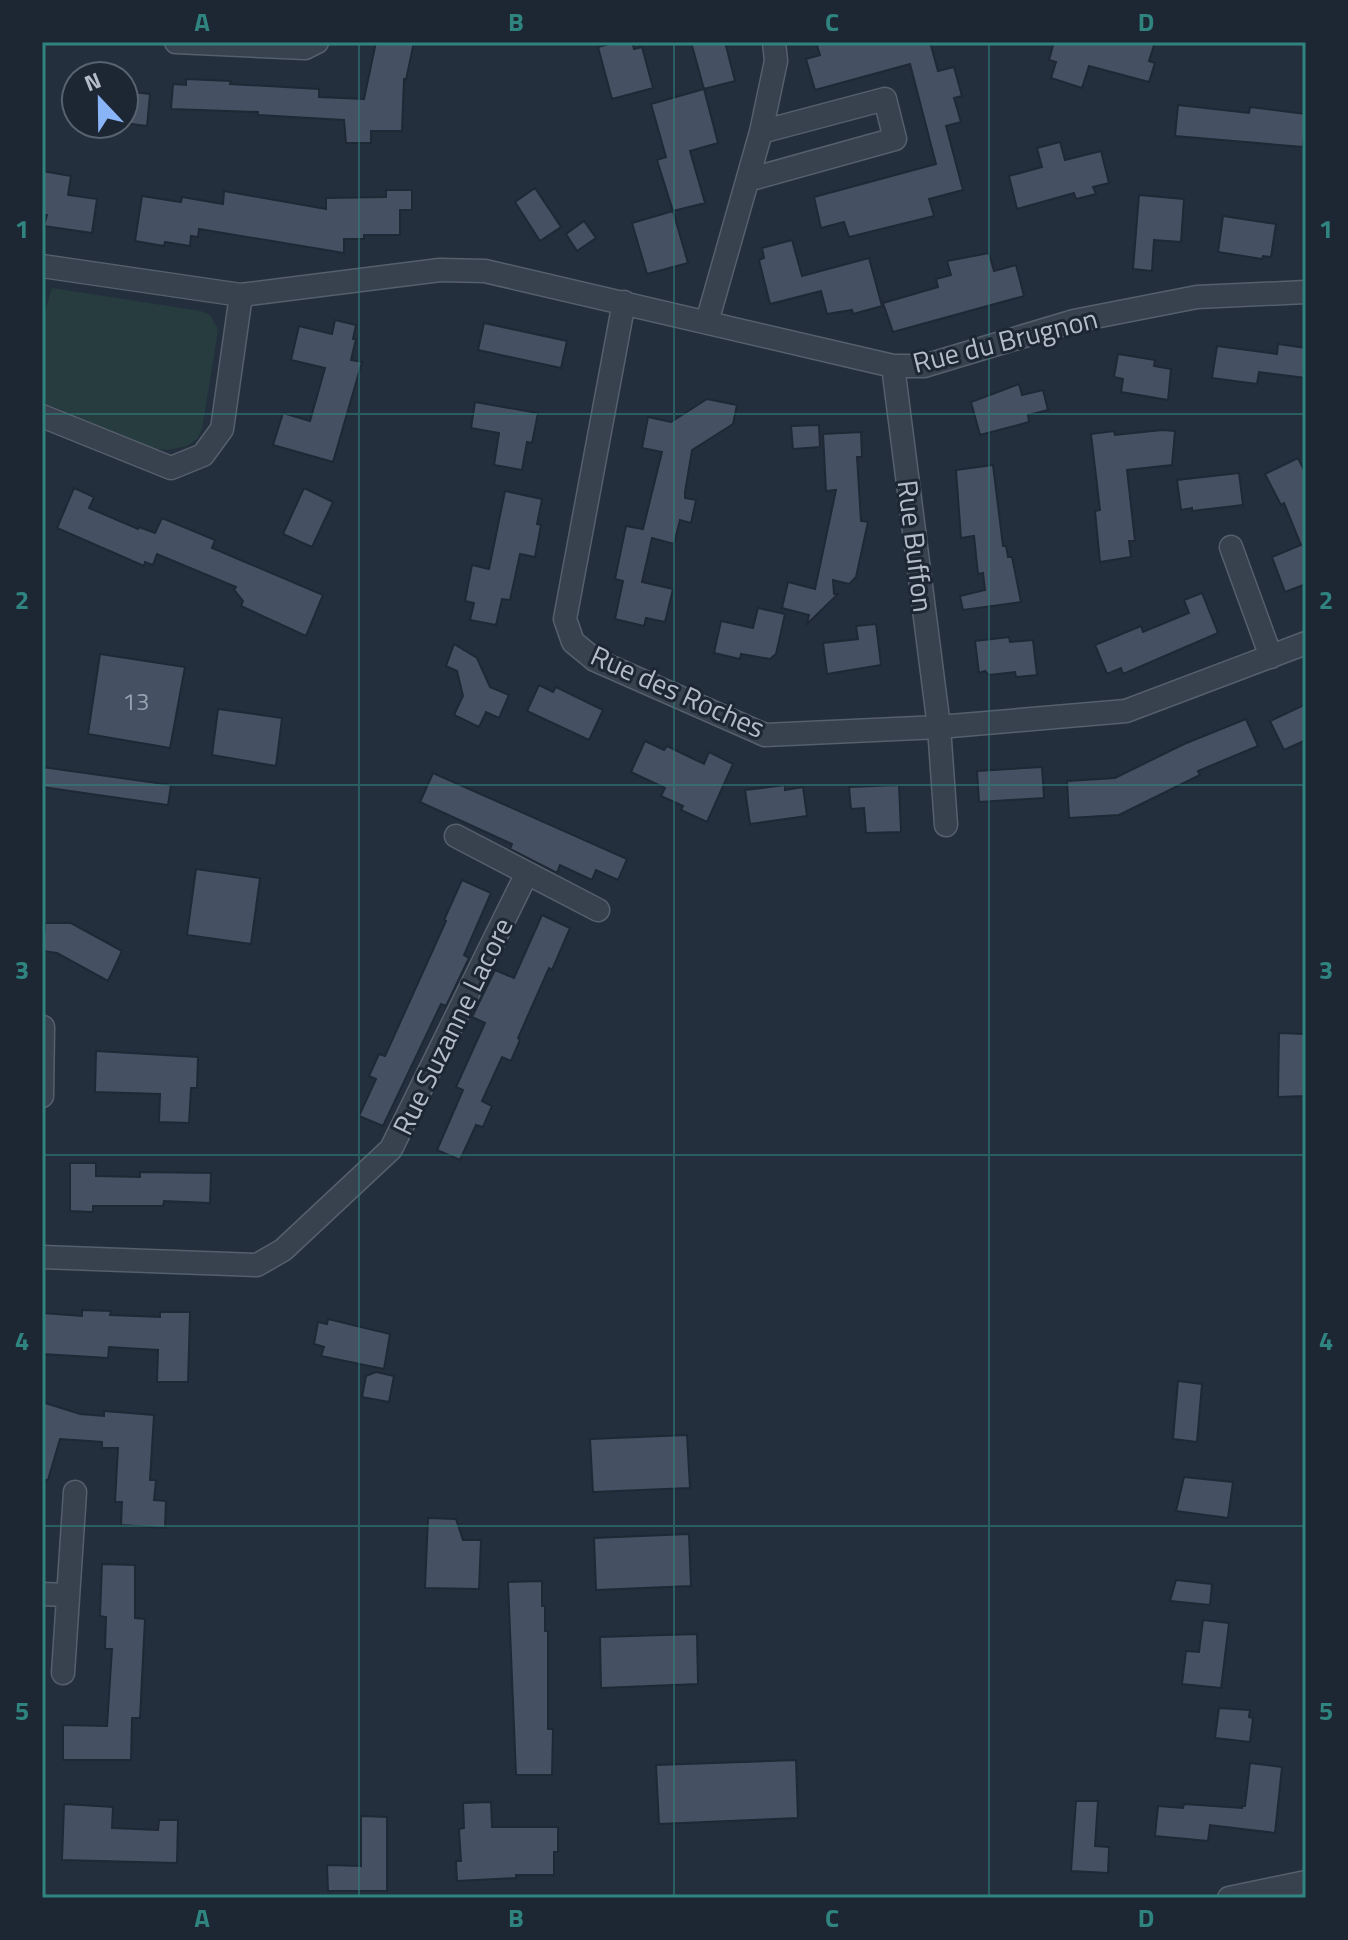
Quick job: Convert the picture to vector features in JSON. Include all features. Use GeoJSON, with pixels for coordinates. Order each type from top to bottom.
{"type":"FeatureCollection","features":[{"type":"Feature","properties":{"kind":"street"},"geometry":{"type":"LineString","coordinates":[[176,42],[305,48],[317,42]]}},
{"type":"Feature","properties":{"kind":"street"},"geometry":{"type":"LineString","coordinates":[[707,322],[761,132],[776,61],[774,42]]}},
{"type":"Feature","properties":{"kind":"street"},"geometry":{"type":"LineString","coordinates":[[748,180],[895,139],[885,99],[761,132]]}},
{"type":"Feature","properties":{"kind":"street","name":"Rue du Brugnon"},"geometry":{"type":"LineString","coordinates":[[42,266],[241,295],[440,270],[485,271],[893,366],[924,366],[1074,321],[1197,297],[1306,292]]}},
{"type":"Feature","properties":{"kind":"street"},"geometry":{"type":"LineString","coordinates":[[42,416],[171,468],[203,455],[222,429],[241,295]]}},
{"type":"Feature","properties":{"kind":"street","name":"Rue des Roches"},"geometry":{"type":"LineString","coordinates":[[624,302],[565,619],[573,642],[595,660],[765,735],[939,727],[1126,711],[1306,643]]}},
{"type":"Feature","properties":{"kind":"street","name":"Rue Buffon"},"geometry":{"type":"LineString","coordinates":[[893,366],[939,727]]}},
{"type":"Feature","properties":{"kind":"street"},"geometry":{"type":"LineString","coordinates":[[1231,547],[1271,657]]}},
{"type":"Feature","properties":{"kind":"street"},"geometry":{"type":"LineString","coordinates":[[939,727],[946,825]]}},
{"type":"Feature","properties":{"kind":"street"},"geometry":{"type":"LineString","coordinates":[[456,836],[598,910]]}},
{"type":"Feature","properties":{"kind":"street","name":"Rue Suzanne Lacore"},"geometry":{"type":"LineString","coordinates":[[42,1257],[257,1265],[283,1250],[391,1149],[527,873]]}},
{"type":"Feature","properties":{"kind":"street"},"geometry":{"type":"LineString","coordinates":[[42,1096],[43,1027]]}},
{"type":"Feature","properties":{"kind":"street"},"geometry":{"type":"LineString","coordinates":[[63,1673],[75,1492]]}},
{"type":"Feature","properties":{"kind":"street"},"geometry":{"type":"LineString","coordinates":[[42,1594],[68,1595]]}},
{"type":"Feature","properties":{"kind":"street"},"geometry":{"type":"LineString","coordinates":[[1229,1898],[1306,1882]]}},
{"type":"Feature","properties":{"kind":"green space"},"geometry":{"type":"Polygon","coordinates":[[[52,288],[201,311],[210,315],[218,330],[202,429],[197,439],[187,446],[167,450],[152,448],[42,402],[42,321],[52,288]]]}},
{"type":"Feature","properties":{"kind":"building"},"geometry":{"type":"Polygon","coordinates":[[[376,42],[414,42],[404,79],[402,131],[371,131],[371,143],[346,143],[344,120],[258,115],[258,112],[171,109],[173,84],[186,85],[186,79],[319,89],[319,97],[364,99],[376,42]]]}},
{"type":"Feature","properties":{"kind":"building"},"geometry":{"type":"Polygon","coordinates":[[[632,42],[634,49],[642,47],[653,88],[612,99],[598,47],[632,42]]]}},
{"type":"Feature","properties":{"kind":"building"},"geometry":{"type":"Polygon","coordinates":[[[691,42],[725,42],[735,81],[704,89],[691,42]]]}},
{"type":"Feature","properties":{"kind":"building"},"geometry":{"type":"Polygon","coordinates":[[[816,42],[930,42],[938,71],[954,67],[962,96],[954,98],[961,122],[946,126],[963,190],[929,199],[934,216],[849,237],[844,222],[821,228],[814,197],[936,164],[910,64],[815,90],[806,59],[820,55],[816,42]]]}},
{"type":"Feature","properties":{"kind":"building"},"geometry":{"type":"Polygon","coordinates":[[[1054,42],[1155,42],[1149,61],[1155,63],[1149,82],[1089,66],[1082,88],[1051,78],[1056,62],[1049,60],[1054,42]]]}},
{"type":"Feature","properties":{"kind":"building"},"geometry":{"type":"Polygon","coordinates":[[[704,89],[718,143],[690,151],[705,203],[673,211],[657,160],[666,157],[651,104],[704,89]]]}},
{"type":"Feature","properties":{"kind":"building"},"geometry":{"type":"Polygon","coordinates":[[[140,93],[150,94],[147,126],[140,125],[140,93]]]}},
{"type":"Feature","properties":{"kind":"building"},"geometry":{"type":"Polygon","coordinates":[[[1178,105],[1249,113],[1250,107],[1306,114],[1303,147],[1175,136],[1178,105]]]}},
{"type":"Feature","properties":{"kind":"building"},"geometry":{"type":"Polygon","coordinates":[[[1060,142],[1065,160],[1101,151],[1109,183],[1093,187],[1096,194],[1076,199],[1074,193],[1017,209],[1009,176],[1042,167],[1037,148],[1060,142]]]}},
{"type":"Feature","properties":{"kind":"building"},"geometry":{"type":"Polygon","coordinates":[[[42,171],[71,176],[68,195],[97,199],[92,233],[44,226],[47,215],[42,215],[42,171]]]}},
{"type":"Feature","properties":{"kind":"building"},"geometry":{"type":"Polygon","coordinates":[[[535,188],[561,227],[540,241],[515,202],[535,188]]]}},
{"type":"Feature","properties":{"kind":"building"},"geometry":{"type":"Polygon","coordinates":[[[386,190],[412,190],[412,210],[400,210],[400,235],[364,235],[364,239],[344,239],[344,253],[199,229],[198,237],[191,236],[190,246],[135,241],[142,196],[181,202],[182,197],[223,204],[224,191],[326,209],[326,198],[386,197],[386,190]]]}},
{"type":"Feature","properties":{"kind":"building"},"geometry":{"type":"Polygon","coordinates":[[[1139,195],[1184,199],[1181,242],[1154,240],[1152,271],[1133,269],[1139,195]]]}},
{"type":"Feature","properties":{"kind":"building"},"geometry":{"type":"Polygon","coordinates":[[[673,211],[688,263],[647,274],[632,223],[673,211]]]}},
{"type":"Feature","properties":{"kind":"building"},"geometry":{"type":"Polygon","coordinates":[[[1223,216],[1276,224],[1271,257],[1263,256],[1262,259],[1218,252],[1223,216]]]}},
{"type":"Feature","properties":{"kind":"building"},"geometry":{"type":"Polygon","coordinates":[[[584,221],[596,238],[577,251],[566,234],[584,221]]]}},
{"type":"Feature","properties":{"kind":"building"},"geometry":{"type":"Polygon","coordinates":[[[792,240],[802,276],[869,258],[882,306],[853,314],[852,310],[827,314],[821,291],[770,304],[759,260],[764,258],[762,248],[792,240]]]}},
{"type":"Feature","properties":{"kind":"building"},"geometry":{"type":"Polygon","coordinates":[[[989,253],[994,271],[1016,265],[1024,296],[893,332],[883,303],[938,287],[936,279],[951,275],[947,261],[989,253]]]}},
{"type":"Feature","properties":{"kind":"building"},"geometry":{"type":"Polygon","coordinates":[[[335,320],[356,325],[351,360],[362,362],[333,462],[273,445],[283,413],[310,421],[325,368],[291,360],[299,326],[332,334],[335,320]]]}},
{"type":"Feature","properties":{"kind":"building"},"geometry":{"type":"Polygon","coordinates":[[[484,323],[567,341],[561,368],[478,350],[484,323]]]}},
{"type":"Feature","properties":{"kind":"building"},"geometry":{"type":"Polygon","coordinates":[[[1278,344],[1306,348],[1306,378],[1259,372],[1257,384],[1212,378],[1217,346],[1277,354],[1278,344]]]}},
{"type":"Feature","properties":{"kind":"building"},"geometry":{"type":"Polygon","coordinates":[[[1118,354],[1155,360],[1154,366],[1171,369],[1168,400],[1121,392],[1123,379],[1114,377],[1118,354]]]}},
{"type":"Feature","properties":{"kind":"building"},"geometry":{"type":"Polygon","coordinates":[[[1019,384],[1022,395],[1043,390],[1048,410],[1028,415],[1029,422],[980,435],[971,402],[1019,384]]]}},
{"type":"Feature","properties":{"kind":"building"},"geometry":{"type":"Polygon","coordinates":[[[707,399],[737,405],[733,424],[692,450],[685,492],[685,498],[696,500],[691,523],[680,520],[674,544],[652,538],[642,582],[673,589],[665,622],[646,618],[644,626],[615,619],[623,581],[615,579],[626,526],[643,529],[662,452],[642,448],[648,417],[671,422],[707,399]]]}},
{"type":"Feature","properties":{"kind":"building"},"geometry":{"type":"Polygon","coordinates":[[[475,402],[538,413],[532,443],[527,442],[522,470],[494,465],[499,433],[471,428],[475,402]]]}},
{"type":"Feature","properties":{"kind":"building"},"geometry":{"type":"Polygon","coordinates":[[[819,425],[820,447],[793,449],[791,426],[819,425]]]}},
{"type":"Feature","properties":{"kind":"building"},"geometry":{"type":"Polygon","coordinates":[[[1175,431],[1172,465],[1127,470],[1135,541],[1129,541],[1131,557],[1100,562],[1095,511],[1100,510],[1091,434],[1175,431]]]}},
{"type":"Feature","properties":{"kind":"building"},"geometry":{"type":"Polygon","coordinates":[[[861,432],[862,457],[857,457],[861,521],[868,522],[856,577],[849,584],[833,580],[834,594],[838,594],[807,624],[809,615],[782,608],[788,582],[815,589],[836,490],[826,491],[823,434],[861,432]]]}},
{"type":"Feature","properties":{"kind":"building"},"geometry":{"type":"Polygon","coordinates":[[[1298,458],[1306,474],[1306,584],[1285,592],[1272,557],[1301,545],[1284,503],[1281,505],[1265,474],[1298,458]]]}},
{"type":"Feature","properties":{"kind":"building"},"geometry":{"type":"Polygon","coordinates":[[[993,465],[1003,546],[1006,546],[1008,557],[1012,557],[1021,602],[963,610],[960,596],[985,590],[983,573],[978,574],[974,536],[961,538],[956,470],[993,465]]]}},
{"type":"Feature","properties":{"kind":"building"},"geometry":{"type":"Polygon","coordinates":[[[1239,473],[1243,505],[1181,510],[1177,480],[1239,473]]]}},
{"type":"Feature","properties":{"kind":"building"},"geometry":{"type":"Polygon","coordinates":[[[74,488],[94,497],[89,508],[155,533],[162,518],[215,540],[212,548],[323,595],[306,636],[241,606],[243,601],[234,590],[236,587],[157,554],[153,565],[145,562],[144,566],[57,528],[74,488]]]}},
{"type":"Feature","properties":{"kind":"building"},"geometry":{"type":"Polygon","coordinates":[[[304,488],[333,502],[312,547],[283,534],[304,488]]]}},
{"type":"Feature","properties":{"kind":"building"},"geometry":{"type":"Polygon","coordinates":[[[505,491],[542,499],[537,524],[541,525],[535,557],[520,554],[510,600],[502,599],[496,625],[470,620],[474,603],[465,601],[472,565],[489,569],[505,491]]]}},
{"type":"Feature","properties":{"kind":"building"},"geometry":{"type":"Polygon","coordinates":[[[1202,593],[1218,633],[1123,674],[1121,668],[1107,674],[1095,645],[1141,626],[1143,632],[1189,613],[1184,600],[1202,593]]]}},
{"type":"Feature","properties":{"kind":"building"},"geometry":{"type":"Polygon","coordinates":[[[758,608],[785,614],[776,654],[770,659],[741,654],[740,659],[714,653],[721,621],[753,628],[758,608]]]}},
{"type":"Feature","properties":{"kind":"building"},"geometry":{"type":"Polygon","coordinates":[[[876,624],[881,665],[827,674],[823,643],[858,639],[856,626],[876,624]]]}},
{"type":"Feature","properties":{"kind":"building"},"geometry":{"type":"Polygon","coordinates":[[[1009,637],[1010,642],[1033,640],[1037,675],[1016,677],[1015,672],[979,673],[975,641],[1009,637]]]}},
{"type":"Feature","properties":{"kind":"building"},"geometry":{"type":"Polygon","coordinates":[[[454,644],[477,658],[490,687],[509,695],[499,718],[486,712],[479,727],[454,715],[463,696],[457,671],[446,666],[454,644]]]}},
{"type":"Feature","properties":{"kind":"building"},"geometry":{"type":"Polygon","coordinates":[[[100,654],[185,667],[170,748],[88,734],[100,654]]]}},
{"type":"Feature","properties":{"kind":"building"},"geometry":{"type":"Polygon","coordinates":[[[539,685],[553,692],[556,687],[603,710],[589,740],[527,711],[539,685]]]}},
{"type":"Feature","properties":{"kind":"building"},"geometry":{"type":"Polygon","coordinates":[[[1306,704],[1306,740],[1284,750],[1270,721],[1306,704]]]}},
{"type":"Feature","properties":{"kind":"building"},"geometry":{"type":"Polygon","coordinates":[[[218,709],[282,718],[276,766],[212,755],[218,709]]]}},
{"type":"Feature","properties":{"kind":"building"},"geometry":{"type":"Polygon","coordinates":[[[1246,719],[1258,746],[1198,771],[1200,775],[1119,815],[1069,818],[1067,781],[1115,778],[1184,744],[1246,719]]]}},
{"type":"Feature","properties":{"kind":"building"},"geometry":{"type":"Polygon","coordinates":[[[645,741],[664,750],[667,746],[704,764],[709,752],[733,764],[707,822],[661,796],[665,788],[631,772],[645,741]]]}},
{"type":"Feature","properties":{"kind":"building"},"geometry":{"type":"Polygon","coordinates":[[[42,767],[171,785],[168,805],[42,787],[42,767]]]}},
{"type":"Feature","properties":{"kind":"building"},"geometry":{"type":"Polygon","coordinates":[[[1042,767],[1044,798],[979,802],[977,771],[1042,767]]]}},
{"type":"Feature","properties":{"kind":"building"},"geometry":{"type":"Polygon","coordinates":[[[433,773],[627,859],[618,880],[596,870],[592,880],[560,865],[557,873],[510,849],[512,844],[420,802],[433,773]]]}},
{"type":"Feature","properties":{"kind":"building"},"geometry":{"type":"Polygon","coordinates":[[[785,785],[785,790],[803,787],[807,816],[750,824],[745,790],[785,785]]]}},
{"type":"Feature","properties":{"kind":"building"},"geometry":{"type":"Polygon","coordinates":[[[899,785],[901,832],[866,833],[864,808],[851,809],[849,787],[899,785]]]}},
{"type":"Feature","properties":{"kind":"building"},"geometry":{"type":"Polygon","coordinates":[[[196,869],[260,878],[251,944],[187,935],[196,869]]]}},
{"type":"Feature","properties":{"kind":"building"},"geometry":{"type":"Polygon","coordinates":[[[462,880],[491,893],[464,955],[469,958],[446,1006],[441,1004],[383,1126],[359,1116],[376,1079],[369,1076],[379,1054],[385,1056],[462,880]]]}},
{"type":"Feature","properties":{"kind":"building"},"geometry":{"type":"Polygon","coordinates":[[[542,915],[570,928],[552,970],[549,968],[511,1061],[502,1057],[482,1101],[492,1106],[483,1127],[476,1125],[460,1160],[437,1150],[463,1090],[456,1087],[485,1023],[472,1017],[495,970],[514,978],[542,915]]]}},
{"type":"Feature","properties":{"kind":"building"},"geometry":{"type":"Polygon","coordinates":[[[45,923],[71,923],[122,951],[108,981],[57,953],[43,951],[45,923]]]}},
{"type":"Feature","properties":{"kind":"building"},"geometry":{"type":"Polygon","coordinates":[[[1279,1033],[1306,1034],[1306,1096],[1278,1097],[1279,1033]]]}},
{"type":"Feature","properties":{"kind":"building"},"geometry":{"type":"Polygon","coordinates":[[[96,1051],[198,1057],[197,1088],[191,1088],[189,1123],[159,1122],[160,1094],[95,1092],[96,1051]]]}},
{"type":"Feature","properties":{"kind":"building"},"geometry":{"type":"Polygon","coordinates":[[[70,1163],[96,1163],[96,1176],[140,1177],[140,1172],[211,1173],[210,1203],[164,1201],[163,1206],[93,1206],[93,1212],[70,1211],[70,1163]]]}},
{"type":"Feature","properties":{"kind":"building"},"geometry":{"type":"Polygon","coordinates":[[[82,1310],[111,1311],[110,1315],[160,1317],[160,1312],[190,1312],[188,1382],[157,1382],[158,1350],[109,1347],[108,1358],[42,1354],[42,1313],[82,1316],[82,1310]]]}},
{"type":"Feature","properties":{"kind":"building"},"geometry":{"type":"Polygon","coordinates":[[[328,1319],[390,1334],[384,1369],[321,1356],[324,1347],[314,1344],[318,1322],[327,1324],[328,1319]]]}},
{"type":"Feature","properties":{"kind":"building"},"geometry":{"type":"Polygon","coordinates":[[[376,1372],[394,1376],[389,1402],[362,1397],[366,1376],[376,1372]]]}},
{"type":"Feature","properties":{"kind":"building"},"geometry":{"type":"Polygon","coordinates":[[[1178,1381],[1202,1384],[1197,1442],[1173,1439],[1178,1381]]]}},
{"type":"Feature","properties":{"kind":"building"},"geometry":{"type":"Polygon","coordinates":[[[42,1402],[80,1414],[104,1416],[104,1411],[154,1415],[150,1480],[156,1480],[154,1500],[166,1501],[165,1528],[121,1525],[122,1502],[115,1502],[118,1448],[102,1448],[102,1442],[60,1439],[48,1480],[42,1480],[42,1402]]]}},
{"type":"Feature","properties":{"kind":"building"},"geometry":{"type":"Polygon","coordinates":[[[687,1435],[690,1488],[593,1492],[590,1439],[687,1435]]]}},
{"type":"Feature","properties":{"kind":"building"},"geometry":{"type":"Polygon","coordinates":[[[1184,1477],[1233,1482],[1228,1518],[1176,1511],[1184,1477]]]}},
{"type":"Feature","properties":{"kind":"building"},"geometry":{"type":"Polygon","coordinates":[[[428,1518],[456,1519],[463,1540],[481,1540],[479,1589],[425,1588],[428,1518]]]}},
{"type":"Feature","properties":{"kind":"building"},"geometry":{"type":"Polygon","coordinates":[[[689,1534],[691,1586],[596,1590],[594,1538],[689,1534]]]}},
{"type":"Feature","properties":{"kind":"building"},"geometry":{"type":"Polygon","coordinates":[[[102,1564],[135,1565],[135,1618],[145,1619],[140,1718],[132,1718],[131,1760],[63,1760],[63,1725],[107,1726],[112,1649],[105,1649],[106,1617],[100,1616],[102,1564]]]}},
{"type":"Feature","properties":{"kind":"building"},"geometry":{"type":"Polygon","coordinates":[[[1176,1580],[1212,1584],[1210,1605],[1170,1601],[1176,1580]]]}},
{"type":"Feature","properties":{"kind":"building"},"geometry":{"type":"Polygon","coordinates":[[[542,1581],[545,1631],[548,1631],[548,1729],[553,1729],[552,1775],[516,1775],[508,1582],[542,1581]]]}},
{"type":"Feature","properties":{"kind":"building"},"geometry":{"type":"Polygon","coordinates":[[[1203,1620],[1229,1623],[1221,1688],[1182,1684],[1186,1651],[1199,1652],[1203,1620]]]}},
{"type":"Feature","properties":{"kind":"building"},"geometry":{"type":"Polygon","coordinates":[[[697,1634],[698,1684],[601,1688],[600,1637],[697,1634]]]}},
{"type":"Feature","properties":{"kind":"building"},"geometry":{"type":"Polygon","coordinates":[[[1219,1708],[1250,1710],[1249,1717],[1253,1718],[1250,1742],[1215,1738],[1219,1708]]]}},
{"type":"Feature","properties":{"kind":"building"},"geometry":{"type":"Polygon","coordinates":[[[796,1760],[798,1818],[659,1824],[656,1765],[796,1760]]]}},
{"type":"Feature","properties":{"kind":"building"},"geometry":{"type":"Polygon","coordinates":[[[1250,1763],[1282,1767],[1275,1833],[1210,1825],[1208,1841],[1155,1836],[1158,1806],[1245,1806],[1250,1763]]]}},
{"type":"Feature","properties":{"kind":"building"},"geometry":{"type":"Polygon","coordinates":[[[1076,1801],[1098,1801],[1095,1846],[1109,1847],[1108,1873],[1071,1871],[1076,1801]]]}},
{"type":"Feature","properties":{"kind":"building"},"geometry":{"type":"Polygon","coordinates":[[[491,1802],[492,1827],[558,1827],[554,1875],[457,1881],[456,1861],[461,1861],[459,1829],[464,1828],[463,1803],[491,1802]]]}},
{"type":"Feature","properties":{"kind":"building"},"geometry":{"type":"Polygon","coordinates":[[[64,1804],[113,1807],[112,1828],[158,1830],[159,1820],[178,1820],[177,1863],[62,1860],[64,1804]]]}},
{"type":"Feature","properties":{"kind":"building"},"geometry":{"type":"Polygon","coordinates":[[[361,1816],[387,1817],[387,1891],[328,1891],[327,1865],[361,1866],[361,1816]]]}}]}
